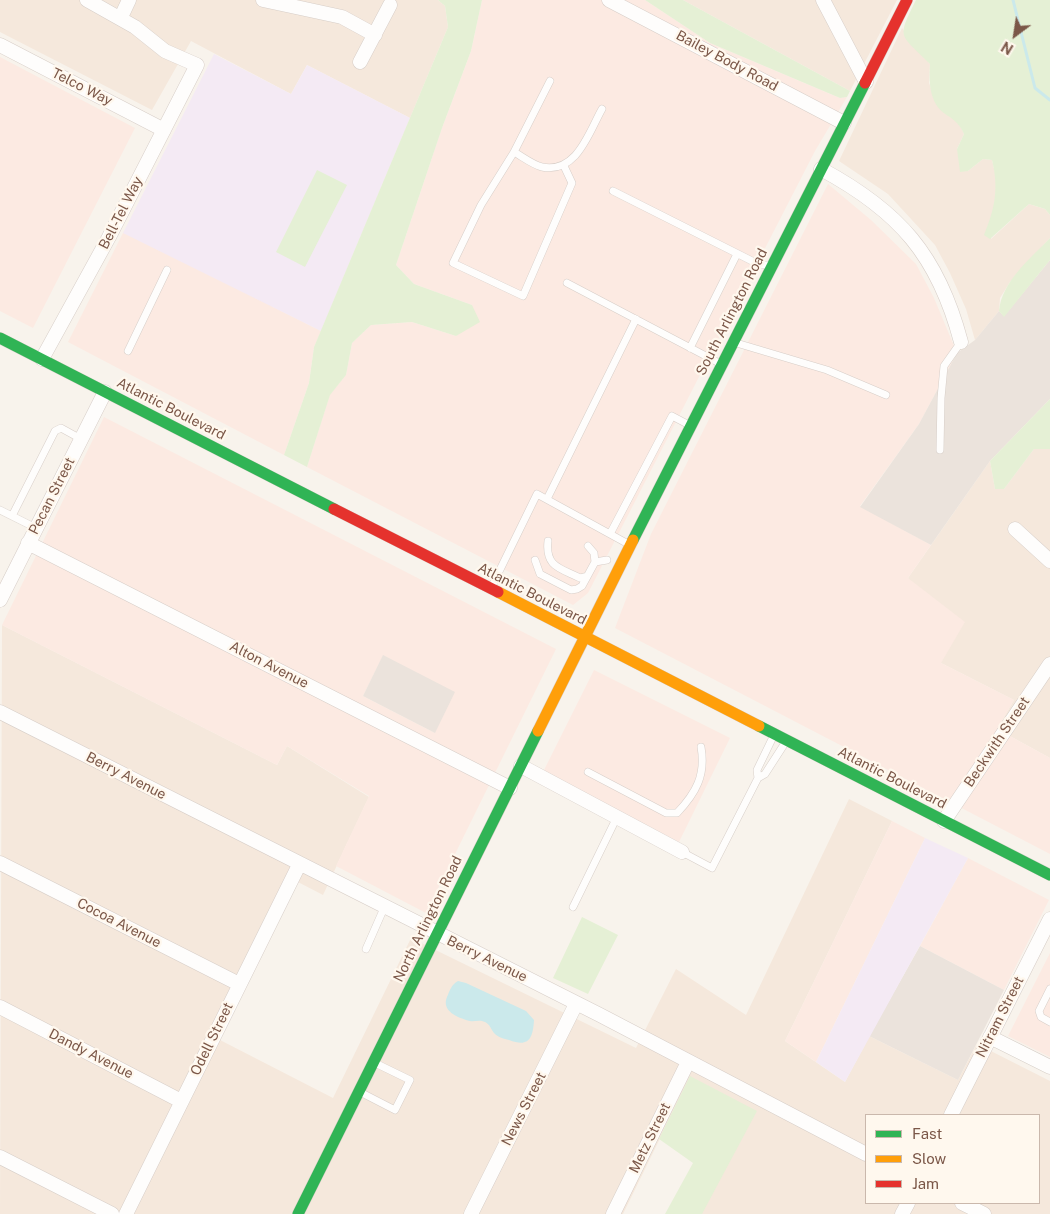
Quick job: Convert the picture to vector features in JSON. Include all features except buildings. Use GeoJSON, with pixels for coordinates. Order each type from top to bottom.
{"type":"FeatureCollection","features":[{"type":"Feature","properties":{"kind":"main road","name":"South Arlington Road"},"geometry":{"type":"LineString","coordinates":[[585,638],[907,0]]}},
{"type":"Feature","properties":{"kind":"main road","name":"Atlantic Boulevard"},"geometry":{"type":"LineString","coordinates":[[0,338],[1050,875]]}},
{"type":"Feature","properties":{"kind":"main road","name":"North Arlington Road"},"geometry":{"type":"LineString","coordinates":[[298,1214],[585,638]]}},
{"type":"Feature","properties":{"kind":"street"},"geometry":{"type":"LineString","coordinates":[[87,0],[121,17],[129,0]]}},
{"type":"Feature","properties":{"kind":"street"},"geometry":{"type":"LineString","coordinates":[[263,0],[342,16],[375,34]]}},
{"type":"Feature","properties":{"kind":"street","name":"Bailey Body Road"},"geometry":{"type":"LineString","coordinates":[[609,0],[844,123]]}},
{"type":"Feature","properties":{"kind":"street"},"geometry":{"type":"LineString","coordinates":[[823,0],[866,82]]}},
{"type":"Feature","properties":{"kind":"street"},"geometry":{"type":"LineString","coordinates":[[360,62],[390,5]]}},
{"type":"Feature","properties":{"kind":"street","name":"Bell-Tel Way"},"geometry":{"type":"LineString","coordinates":[[42,359],[109,237],[197,66],[165,50],[121,17]]}},
{"type":"Feature","properties":{"kind":"street","name":"Telco Way"},"geometry":{"type":"LineString","coordinates":[[0,45],[164,130]]}},
{"type":"Feature","properties":{"kind":"street"},"geometry":{"type":"LineString","coordinates":[[821,169],[856,188],[879,204],[926,255],[941,283],[962,342]]}},
{"type":"Feature","properties":{"kind":"street","name":"Pecan Street"},"geometry":{"type":"LineString","coordinates":[[0,600],[105,392]]}},
{"type":"Feature","properties":{"kind":"street"},"geometry":{"type":"LineString","coordinates":[[1015,529],[1050,561]]}},
{"type":"Feature","properties":{"kind":"street","name":"Alton Avenue"},"geometry":{"type":"LineString","coordinates":[[28,543],[510,788]]}},
{"type":"Feature","properties":{"kind":"street","name":"Beckwith Street"},"geometry":{"type":"LineString","coordinates":[[944,821],[1050,664]]}},
{"type":"Feature","properties":{"kind":"street","name":"Berry Avenue"},"geometry":{"type":"LineString","coordinates":[[0,712],[576,1004],[865,1153]]}},
{"type":"Feature","properties":{"kind":"street"},"geometry":{"type":"LineString","coordinates":[[521,766],[682,852]]}},
{"type":"Feature","properties":{"kind":"street","name":"Cocoa Avenue"},"geometry":{"type":"LineString","coordinates":[[0,863],[238,984]]}},
{"type":"Feature","properties":{"kind":"street","name":"Odell Street"},"geometry":{"type":"LineString","coordinates":[[126,1214],[238,984],[299,865]]}},
{"type":"Feature","properties":{"kind":"street","name":"Nitram Street"},"geometry":{"type":"LineString","coordinates":[[952,1114],[1050,919]]}},
{"type":"Feature","properties":{"kind":"street","name":"News Street"},"geometry":{"type":"LineString","coordinates":[[471,1214],[576,1004]]}},
{"type":"Feature","properties":{"kind":"street","name":"Dandy Avenue"},"geometry":{"type":"LineString","coordinates":[[0,1007],[181,1101]]}},
{"type":"Feature","properties":{"kind":"street"},"geometry":{"type":"LineString","coordinates":[[990,1037],[1049,1063]]}},
{"type":"Feature","properties":{"kind":"street","name":"Metz Street"},"geometry":{"type":"LineString","coordinates":[[613,1214],[688,1062]]}},
{"type":"Feature","properties":{"kind":"street"},"geometry":{"type":"LineString","coordinates":[[0,1156],[112,1214]]}},
{"type":"Feature","properties":{"kind":"street"},"geometry":{"type":"LineString","coordinates":[[964,1204],[984,1214]]}},
{"type":"Feature","properties":{"kind":"lane"},"geometry":{"type":"LineString","coordinates":[[550,81],[514,152],[481,205],[452,263],[523,296],[572,182],[564,166]]}},
{"type":"Feature","properties":{"kind":"lane"},"geometry":{"type":"LineString","coordinates":[[514,152],[542,167],[564,166],[576,156],[602,109]]}},
{"type":"Feature","properties":{"kind":"lane"},"geometry":{"type":"LineString","coordinates":[[613,191],[760,265],[772,265]]}},
{"type":"Feature","properties":{"kind":"lane"},"geometry":{"type":"LineString","coordinates":[[690,348],[738,254]]}},
{"type":"Feature","properties":{"kind":"lane"},"geometry":{"type":"LineString","coordinates":[[128,351],[167,270]]}},
{"type":"Feature","properties":{"kind":"lane"},"geometry":{"type":"LineString","coordinates":[[567,283],[722,364]]}},
{"type":"Feature","properties":{"kind":"lane"},"geometry":{"type":"LineString","coordinates":[[547,499],[636,319]]}},
{"type":"Feature","properties":{"kind":"lane"},"geometry":{"type":"LineString","coordinates":[[733,342],[828,370],[886,395]]}},
{"type":"Feature","properties":{"kind":"lane"},"geometry":{"type":"LineString","coordinates":[[940,450],[940,417],[944,366],[962,342]]}},
{"type":"Feature","properties":{"kind":"lane"},"geometry":{"type":"LineString","coordinates":[[610,534],[672,416],[691,426]]}},
{"type":"Feature","properties":{"kind":"lane"},"geometry":{"type":"LineString","coordinates":[[12,516],[55,431],[61,428],[81,438]]}},
{"type":"Feature","properties":{"kind":"lane"},"geometry":{"type":"LineString","coordinates":[[491,589],[537,494],[630,546]]}},
{"type":"Feature","properties":{"kind":"lane"},"geometry":{"type":"LineString","coordinates":[[0,510],[36,528]]}},
{"type":"Feature","properties":{"kind":"lane"},"geometry":{"type":"LineString","coordinates":[[548,541],[547,554],[550,561],[580,578],[587,576]]}},
{"type":"Feature","properties":{"kind":"lane"},"geometry":{"type":"LineString","coordinates":[[534,560],[540,574],[571,590],[582,586],[595,562],[594,554],[588,546]]}},
{"type":"Feature","properties":{"kind":"lane"},"geometry":{"type":"LineString","coordinates":[[595,562],[607,560]]}},
{"type":"Feature","properties":{"kind":"lane"},"geometry":{"type":"LineString","coordinates":[[758,778],[757,770],[774,734]]}},
{"type":"Feature","properties":{"kind":"lane"},"geometry":{"type":"LineString","coordinates":[[682,852],[712,868],[758,778],[765,774],[786,741]]}},
{"type":"Feature","properties":{"kind":"lane"},"geometry":{"type":"LineString","coordinates":[[588,772],[666,813],[677,813],[686,804],[702,775],[704,762],[701,747]]}},
{"type":"Feature","properties":{"kind":"lane"},"geometry":{"type":"LineString","coordinates":[[573,907],[617,817]]}},
{"type":"Feature","properties":{"kind":"lane"},"geometry":{"type":"LineString","coordinates":[[366,949],[384,908]]}},
{"type":"Feature","properties":{"kind":"lane"},"geometry":{"type":"LineString","coordinates":[[1050,990],[1040,1011],[1041,1017],[1050,1022]]}},
{"type":"Feature","properties":{"kind":"lane"},"geometry":{"type":"LineString","coordinates":[[359,1092],[395,1110],[410,1080],[374,1062]]}},
{"type":"Feature","properties":{"kind":"shaded area"},"geometry":{"type":"Polygon","coordinates":[[[0,0],[438,0],[445,6],[448,27],[410,118],[307,65],[291,94],[191,41],[152,110],[0,32],[0,0]]]}},
{"type":"Feature","properties":{"kind":"shaded area"},"geometry":{"type":"Polygon","coordinates":[[[482,0],[645,0],[710,43],[840,98],[847,97],[815,151],[588,593],[573,605],[307,467],[330,394],[346,375],[352,343],[371,325],[412,322],[456,336],[472,305],[414,284],[396,265],[442,128],[471,51],[482,0]]]}},
{"type":"Feature","properties":{"kind":"shaded area"},"geometry":{"type":"Polygon","coordinates":[[[683,0],[897,0],[850,91],[683,0]]]}},
{"type":"Feature","properties":{"kind":"shaded area"},"geometry":{"type":"Polygon","coordinates":[[[902,28],[930,64],[929,83],[938,106],[959,122],[964,134],[957,149],[968,171],[983,159],[992,160],[997,181],[991,239],[1029,204],[1045,209],[1050,215],[1050,238],[1010,282],[1000,298],[999,311],[975,340],[966,309],[935,245],[888,194],[839,161],[902,28]]]}},
{"type":"Feature","properties":{"kind":"shaded area"},"geometry":{"type":"Polygon","coordinates":[[[214,54],[291,94],[307,65],[410,118],[321,331],[123,233],[214,54]]]}},
{"type":"Feature","properties":{"kind":"shaded area"},"geometry":{"type":"Polygon","coordinates":[[[0,57],[135,128],[33,328],[0,311],[0,57]]]}},
{"type":"Feature","properties":{"kind":"shaded area"},"geometry":{"type":"Polygon","coordinates":[[[828,184],[871,220],[916,264],[934,298],[957,353],[919,424],[860,506],[931,545],[908,578],[965,622],[941,663],[1014,700],[997,729],[1050,758],[1050,854],[615,628],[651,534],[828,184]]]}},
{"type":"Feature","properties":{"kind":"shaded area"},"geometry":{"type":"Polygon","coordinates":[[[124,231],[321,331],[314,347],[309,383],[284,455],[68,342],[124,231]]]}},
{"type":"Feature","properties":{"kind":"shaded area"},"geometry":{"type":"Polygon","coordinates":[[[1050,260],[1050,399],[990,461],[931,545],[860,507],[919,424],[957,353],[975,340],[999,311],[1004,316],[1050,260]]]}},
{"type":"Feature","properties":{"kind":"shaded area"},"geometry":{"type":"Polygon","coordinates":[[[104,417],[556,649],[426,913],[336,866],[369,796],[287,746],[277,765],[2,625],[104,417]],[[383,656],[363,696],[435,733],[383,656]]]}},
{"type":"Feature","properties":{"kind":"shaded area"},"geometry":{"type":"Polygon","coordinates":[[[1034,449],[1050,449],[1050,758],[997,729],[1014,700],[941,663],[908,578],[990,461],[995,489],[1004,489],[1034,449]]]}},
{"type":"Feature","properties":{"kind":"shaded area"},"geometry":{"type":"Polygon","coordinates":[[[2,625],[277,765],[287,746],[369,797],[323,895],[298,882],[220,1040],[333,1098],[411,938],[636,1048],[676,969],[746,1015],[849,799],[892,821],[785,1041],[845,1082],[869,1036],[958,1080],[977,1044],[1050,1081],[1050,1214],[700,1214],[690,1077],[623,1214],[0,1214],[2,625]]]}},
{"type":"Feature","properties":{"kind":"shaded area"},"geometry":{"type":"Polygon","coordinates":[[[383,655],[455,692],[435,733],[363,696],[383,655]]]}},
{"type":"Feature","properties":{"kind":"shaded area"},"geometry":{"type":"Polygon","coordinates":[[[594,670],[730,738],[679,842],[543,772],[594,670]]]}},
{"type":"Feature","properties":{"kind":"shaded area"},"geometry":{"type":"Polygon","coordinates":[[[892,821],[925,838],[816,1062],[785,1041],[892,821]]]}},
{"type":"Feature","properties":{"kind":"shaded area"},"geometry":{"type":"Polygon","coordinates":[[[925,838],[968,858],[845,1082],[816,1062],[925,838]]]}},
{"type":"Feature","properties":{"kind":"shaded area"},"geometry":{"type":"Polygon","coordinates":[[[968,858],[1049,900],[1004,990],[920,946],[968,858]]]}},
{"type":"Feature","properties":{"kind":"shaded area"},"geometry":{"type":"Polygon","coordinates":[[[920,946],[1004,990],[958,1080],[869,1036],[920,946]]]}},
{"type":"Feature","properties":{"kind":"shaded area"},"geometry":{"type":"Polygon","coordinates":[[[1050,953],[1050,1057],[1008,1036],[1050,953]]]}},
{"type":"Feature","properties":{"kind":"green space"},"geometry":{"type":"Polygon","coordinates":[[[438,0],[482,0],[471,51],[442,128],[396,265],[414,284],[472,305],[480,322],[456,336],[412,322],[371,325],[352,343],[346,375],[330,395],[307,467],[284,455],[309,383],[314,347],[448,27],[445,6],[438,0]]]}},
{"type":"Feature","properties":{"kind":"green space"},"geometry":{"type":"Polygon","coordinates":[[[645,0],[683,0],[850,91],[847,97],[840,98],[710,43],[645,0]]]}},
{"type":"Feature","properties":{"kind":"green space"},"geometry":{"type":"Polygon","coordinates":[[[916,0],[1050,0],[1050,215],[1045,209],[1029,204],[990,239],[984,235],[995,198],[992,160],[983,159],[968,171],[960,172],[957,149],[964,134],[958,124],[937,106],[931,91],[930,64],[912,47],[904,35],[906,23],[916,0]]]}},
{"type":"Feature","properties":{"kind":"green space"},"geometry":{"type":"Polygon","coordinates":[[[317,170],[347,185],[305,267],[276,252],[317,170]]]}},
{"type":"Feature","properties":{"kind":"green space"},"geometry":{"type":"Polygon","coordinates":[[[1050,238],[1050,260],[1004,317],[999,311],[1005,290],[1018,271],[1050,238]]]}},
{"type":"Feature","properties":{"kind":"green space"},"geometry":{"type":"Polygon","coordinates":[[[1050,399],[1050,449],[1034,449],[1004,489],[995,489],[990,461],[1050,399]]]}},
{"type":"Feature","properties":{"kind":"green space"},"geometry":{"type":"Polygon","coordinates":[[[582,917],[618,935],[588,994],[553,978],[582,917]]]}},
{"type":"Feature","properties":{"kind":"green space"},"geometry":{"type":"Polygon","coordinates":[[[690,1076],[757,1111],[702,1214],[665,1214],[693,1163],[659,1139],[690,1076]]]}},
{"type":"Feature","properties":{"kind":"water"},"geometry":{"type":"Polygon","coordinates":[[[458,981],[526,1011],[534,1020],[529,1040],[521,1043],[503,1038],[495,1034],[485,1022],[460,1018],[448,1010],[446,1006],[447,997],[451,988],[458,981]]]}},
{"type":"Feature","properties":{"kind":"waterway"},"geometry":{"type":"LineString","coordinates":[[1013,0],[1035,88],[1050,100]]}},
{"type":"Feature","properties":{"kind":"traffic: fast"},"geometry":{"type":"LineString","coordinates":[[633,540],[865,83]]}},
{"type":"Feature","properties":{"kind":"traffic: fast"},"geometry":{"type":"LineString","coordinates":[[0,338],[334,509]]}},
{"type":"Feature","properties":{"kind":"traffic: fast"},"geometry":{"type":"LineString","coordinates":[[759,726],[1050,875]]}},
{"type":"Feature","properties":{"kind":"traffic: fast"},"geometry":{"type":"LineString","coordinates":[[298,1214],[538,731]]}},
{"type":"Feature","properties":{"kind":"traffic: slow"},"geometry":{"type":"LineString","coordinates":[[538,731],[633,540]]}},
{"type":"Feature","properties":{"kind":"traffic: slow"},"geometry":{"type":"LineString","coordinates":[[498,592],[759,726]]}},
{"type":"Feature","properties":{"kind":"traffic: jam"},"geometry":{"type":"LineString","coordinates":[[865,83],[907,0]]}},
{"type":"Feature","properties":{"kind":"traffic: jam"},"geometry":{"type":"LineString","coordinates":[[334,509],[498,592]]}}]}
